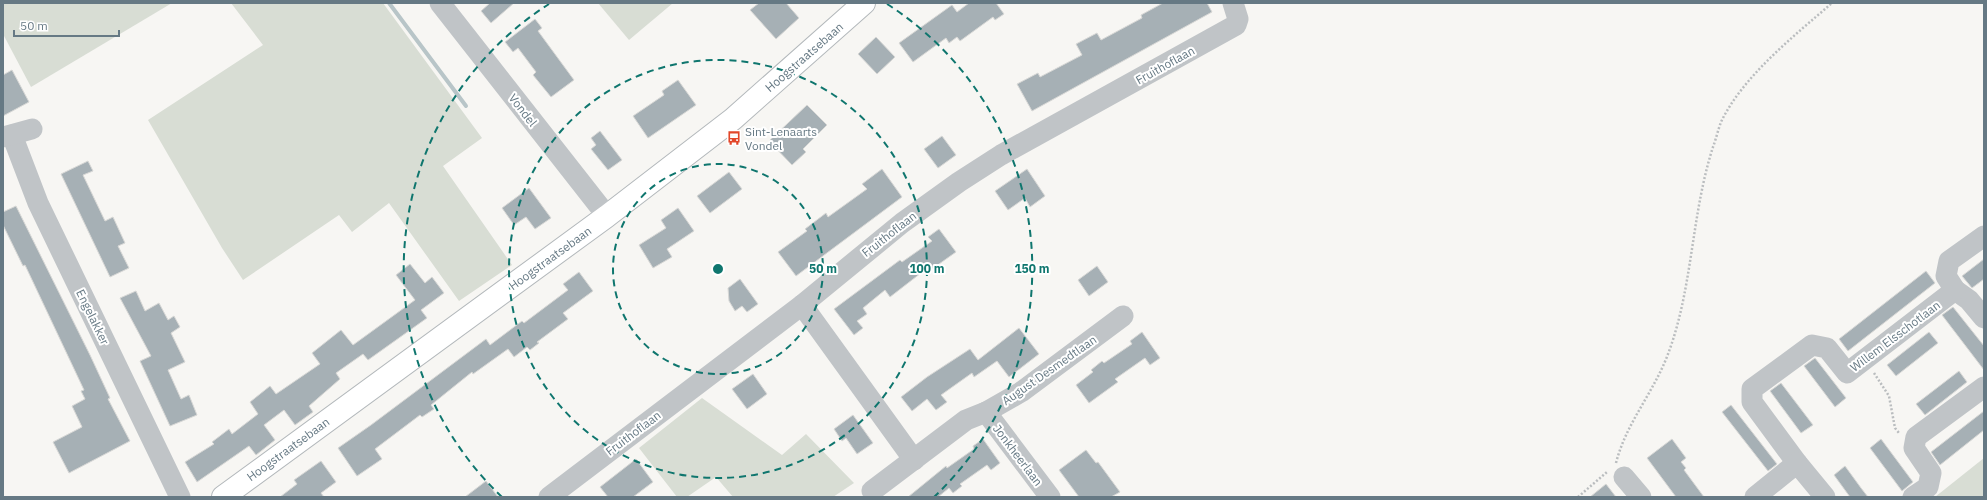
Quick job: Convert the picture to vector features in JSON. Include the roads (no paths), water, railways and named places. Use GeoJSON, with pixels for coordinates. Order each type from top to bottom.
{"type":"FeatureCollection","features":[{"type":"Feature","properties":{"kind":"main road","name":"Hoogstraatsebaan"},"geometry":{"type":"LineString","coordinates":[[223,497],[607,216],[733,119],[864,3]]}},
{"type":"Feature","properties":{"kind":"street","name":"Vondel"},"geometry":{"type":"LineString","coordinates":[[440,3],[607,216]]}},
{"type":"Feature","properties":{"kind":"street","name":"Fruithoflaan"},"geometry":{"type":"LineString","coordinates":[[549,497],[802,305],[902,223],[959,182],[1001,155],[1236,25],[1238,19],[1234,3]]}},
{"type":"Feature","properties":{"kind":"street","name":"Engelakker"},"geometry":{"type":"LineString","coordinates":[[16,134],[38,203],[180,497]]}},
{"type":"Feature","properties":{"kind":"street"},"geometry":{"type":"LineString","coordinates":[[1984,236],[1950,261],[1946,276],[1955,290],[1969,300],[1984,318]]}},
{"type":"Feature","properties":{"kind":"street","name":"Willem Elsschotlaan"},"geometry":{"type":"LineString","coordinates":[[1797,463],[1752,402],[1752,389],[1812,345],[1827,348],[1847,373],[1955,290]]}},
{"type":"Feature","properties":{"kind":"street"},"geometry":{"type":"LineString","coordinates":[[802,305],[914,460]]}},
{"type":"Feature","properties":{"kind":"street","name":"August Desmedtlaan"},"geometry":{"type":"LineString","coordinates":[[872,491],[966,420],[986,412],[1021,392],[1123,316]]}},
{"type":"Feature","properties":{"kind":"street"},"geometry":{"type":"LineString","coordinates":[[1914,497],[1928,487],[1931,473],[1914,448],[1916,437],[1984,387]]}},
{"type":"Feature","properties":{"kind":"street","name":"Jonkheerlaan"},"geometry":{"type":"LineString","coordinates":[[986,412],[1050,497]]}},
{"type":"Feature","properties":{"kind":"street"},"geometry":{"type":"LineString","coordinates":[[1754,497],[1797,463],[1825,497]]}},
{"type":"Feature","properties":{"kind":"street"},"geometry":{"type":"LineString","coordinates":[[1616,471],[1641,497]]}},
{"type":"Feature","properties":{"kind":"waterway"},"geometry":{"type":"LineString","coordinates":[[389,3],[466,106]]}},
{"type":"Feature","properties":{"kind":"place","name":"Sint-Lenaarts Vondel"},"geometry":{"type":"Point","coordinates":[734,138]}}]}
